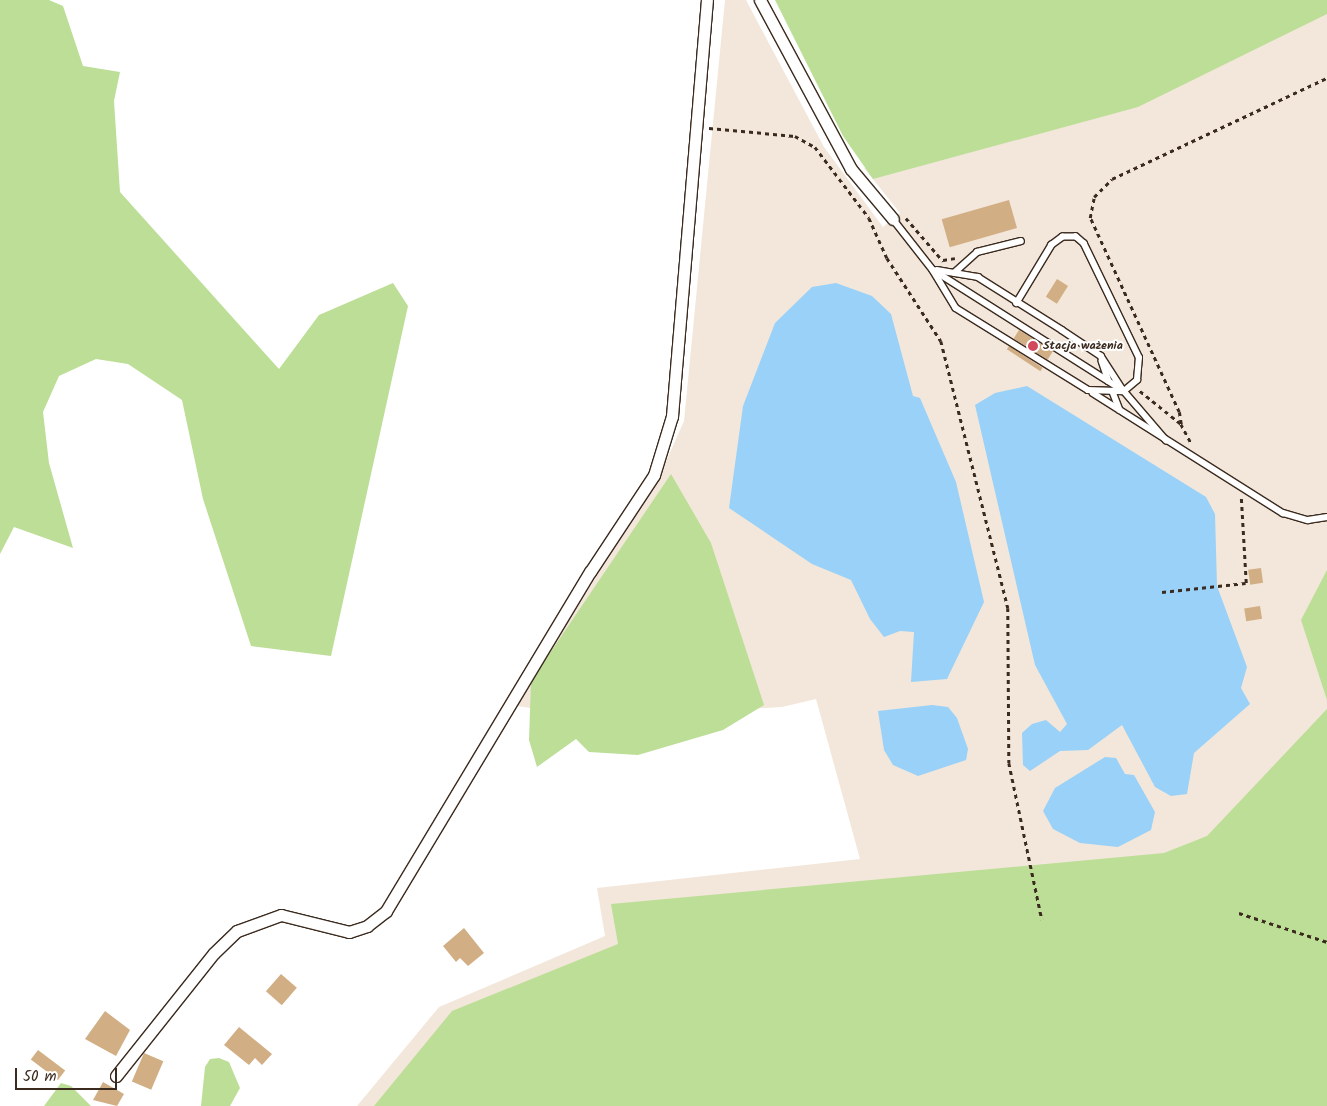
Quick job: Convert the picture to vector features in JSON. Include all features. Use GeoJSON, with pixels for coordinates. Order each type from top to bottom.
{"type":"FeatureCollection","features":[{"type":"Feature","properties":{"kind":"street"},"geometry":{"type":"LineString","coordinates":[[116,1076],[214,953],[237,931],[281,915],[349,932],[367,926],[386,911],[590,572],[654,475],[672,416],[698,126],[707,0]]}},
{"type":"Feature","properties":{"kind":"street"},"geometry":{"type":"LineString","coordinates":[[760,0],[851,169],[893,219]]}},
{"type":"Feature","properties":{"kind":"lane"},"geometry":{"type":"LineString","coordinates":[[893,219],[934,270],[956,308],[1296,519],[1327,517]]}},
{"type":"Feature","properties":{"kind":"lane"},"geometry":{"type":"LineString","coordinates":[[1017,303],[1052,245],[1063,237],[1076,237],[1084,244],[1138,358],[1137,380],[1124,392],[1113,393],[1088,390]]}},
{"type":"Feature","properties":{"kind":"lane"},"geometry":{"type":"LineString","coordinates":[[954,273],[977,252],[1021,241]]}},
{"type":"Feature","properties":{"kind":"lane"},"geometry":{"type":"LineString","coordinates":[[934,270],[978,277],[1101,356],[1124,392],[1166,440]]}},
{"type":"Feature","properties":{"kind":"lane"},"geometry":{"type":"LineString","coordinates":[[934,270],[1124,392]]}},
{"type":"Feature","properties":{"kind":"lane"},"geometry":{"type":"LineString","coordinates":[[1101,356],[1120,410]]}},
{"type":"Feature","properties":{"kind":"path"},"geometry":{"type":"LineString","coordinates":[[1181,424],[1179,412],[1090,218],[1094,197],[1112,179],[1327,78]]}},
{"type":"Feature","properties":{"kind":"path"},"geometry":{"type":"LineString","coordinates":[[698,126],[795,136],[815,147],[869,218],[886,258],[941,341],[1008,608],[1009,763],[1042,920]]}},
{"type":"Feature","properties":{"kind":"path"},"geometry":{"type":"LineString","coordinates":[[1162,592],[1246,583],[1240,486]]}},
{"type":"Feature","properties":{"kind":"path"},"geometry":{"type":"LineString","coordinates":[[1239,912],[1327,942]]}},
{"type":"Feature","properties":{"kind":"shaded area"},"geometry":{"type":"Polygon","coordinates":[[[725,0],[746,0],[824,147],[883,227],[900,213],[864,168],[1118,101],[1327,2],[1327,1106],[357,1106],[439,1007],[605,936],[597,888],[860,859],[816,699],[782,707],[597,718],[517,706],[664,466],[684,421],[725,0]]]}},
{"type":"Feature","properties":{"kind":"green space"},"geometry":{"type":"Polygon","coordinates":[[[0,0],[49,0],[63,6],[83,66],[120,72],[114,101],[120,192],[279,369],[319,315],[393,283],[408,306],[331,656],[251,646],[203,499],[182,400],[128,364],[96,359],[59,376],[43,412],[49,463],[73,548],[14,527],[0,554],[0,0]]]}},
{"type":"Feature","properties":{"kind":"green space"},"geometry":{"type":"Polygon","coordinates":[[[775,0],[1327,0],[1327,14],[1138,107],[873,179],[843,136],[775,0]]]}},
{"type":"Feature","properties":{"kind":"green space"},"geometry":{"type":"Polygon","coordinates":[[[671,474],[711,543],[764,705],[723,730],[638,755],[589,752],[576,739],[537,767],[529,740],[531,681],[671,474]]]}},
{"type":"Feature","properties":{"kind":"green space"},"geometry":{"type":"Polygon","coordinates":[[[1327,570],[1327,700],[1301,620],[1327,570]]]}},
{"type":"Feature","properties":{"kind":"green space"},"geometry":{"type":"Polygon","coordinates":[[[1327,709],[1327,1106],[374,1106],[452,1011],[618,944],[611,904],[1164,853],[1207,836],[1327,709]]]}},
{"type":"Feature","properties":{"kind":"green space"},"geometry":{"type":"Polygon","coordinates":[[[219,1058],[229,1062],[240,1088],[230,1106],[201,1106],[205,1067],[210,1059],[219,1058]]]}},
{"type":"Feature","properties":{"kind":"green space"},"geometry":{"type":"Polygon","coordinates":[[[61,1083],[71,1086],[91,1106],[44,1106],[61,1083]]]}},
{"type":"Feature","properties":{"kind":"water"},"geometry":{"type":"Polygon","coordinates":[[[836,283],[872,296],[891,314],[913,396],[920,398],[956,482],[984,602],[947,679],[911,682],[914,632],[900,631],[884,637],[870,619],[851,580],[812,564],[729,508],[743,406],[775,323],[812,287],[836,283]]]}},
{"type":"Feature","properties":{"kind":"water"},"geometry":{"type":"Polygon","coordinates":[[[1027,386],[1206,497],[1215,514],[1217,586],[1247,667],[1241,688],[1250,704],[1194,753],[1187,794],[1171,796],[1155,787],[1122,725],[1088,750],[1060,751],[1030,771],[1023,765],[1022,733],[1032,724],[1046,720],[1060,732],[1067,724],[1035,665],[975,405],[995,393],[1027,386]]]}},
{"type":"Feature","properties":{"kind":"water"},"geometry":{"type":"Polygon","coordinates":[[[932,705],[948,707],[957,718],[968,749],[966,760],[918,776],[893,765],[884,750],[878,711],[932,705]]]}},
{"type":"Feature","properties":{"kind":"water"},"geometry":{"type":"Polygon","coordinates":[[[1105,757],[1116,758],[1125,774],[1134,775],[1155,812],[1151,830],[1118,847],[1080,843],[1053,829],[1043,811],[1055,788],[1105,757]]]}},
{"type":"Feature","properties":{"kind":"building"},"geometry":{"type":"Polygon","coordinates":[[[1009,200],[1017,228],[950,247],[942,219],[1009,200]]]}},
{"type":"Feature","properties":{"kind":"building"},"geometry":{"type":"Polygon","coordinates":[[[1057,279],[1068,286],[1057,304],[1046,297],[1057,279]]]}},
{"type":"Feature","properties":{"kind":"building"},"geometry":{"type":"Polygon","coordinates":[[[1019,330],[1053,351],[1048,360],[1014,338],[1019,330]]]}},
{"type":"Feature","properties":{"kind":"building"},"geometry":{"type":"Polygon","coordinates":[[[1009,346],[1043,368],[1040,371],[1007,349],[1009,346]]]}},
{"type":"Feature","properties":{"kind":"building"},"geometry":{"type":"Polygon","coordinates":[[[1261,568],[1263,583],[1250,585],[1248,570],[1261,568]]]}},
{"type":"Feature","properties":{"kind":"building"},"geometry":{"type":"Polygon","coordinates":[[[1260,606],[1262,619],[1246,621],[1244,609],[1260,606]]]}},
{"type":"Feature","properties":{"kind":"building"},"geometry":{"type":"Polygon","coordinates":[[[464,928],[484,953],[468,966],[460,958],[456,962],[443,946],[464,928]]]}},
{"type":"Feature","properties":{"kind":"building"},"geometry":{"type":"Polygon","coordinates":[[[281,974],[297,988],[282,1005],[266,991],[281,974]]]}},
{"type":"Feature","properties":{"kind":"building"},"geometry":{"type":"Polygon","coordinates":[[[105,1011],[130,1030],[116,1056],[85,1039],[105,1011]]]}},
{"type":"Feature","properties":{"kind":"building"},"geometry":{"type":"Polygon","coordinates":[[[239,1027],[272,1054],[262,1065],[255,1058],[249,1065],[224,1045],[239,1027]]]}},
{"type":"Feature","properties":{"kind":"building"},"geometry":{"type":"Polygon","coordinates":[[[38,1050],[65,1070],[58,1080],[31,1060],[38,1050]]]}},
{"type":"Feature","properties":{"kind":"building"},"geometry":{"type":"Polygon","coordinates":[[[144,1053],[163,1061],[151,1090],[132,1082],[144,1053]]]}},
{"type":"Feature","properties":{"kind":"building"},"geometry":{"type":"Polygon","coordinates":[[[103,1082],[124,1094],[117,1106],[93,1100],[103,1082]]]}},
{"type":"Feature","properties":{"kind":"place","name":"Stacja ważenia"},"geometry":{"type":"Point","coordinates":[1033,346]}}]}
